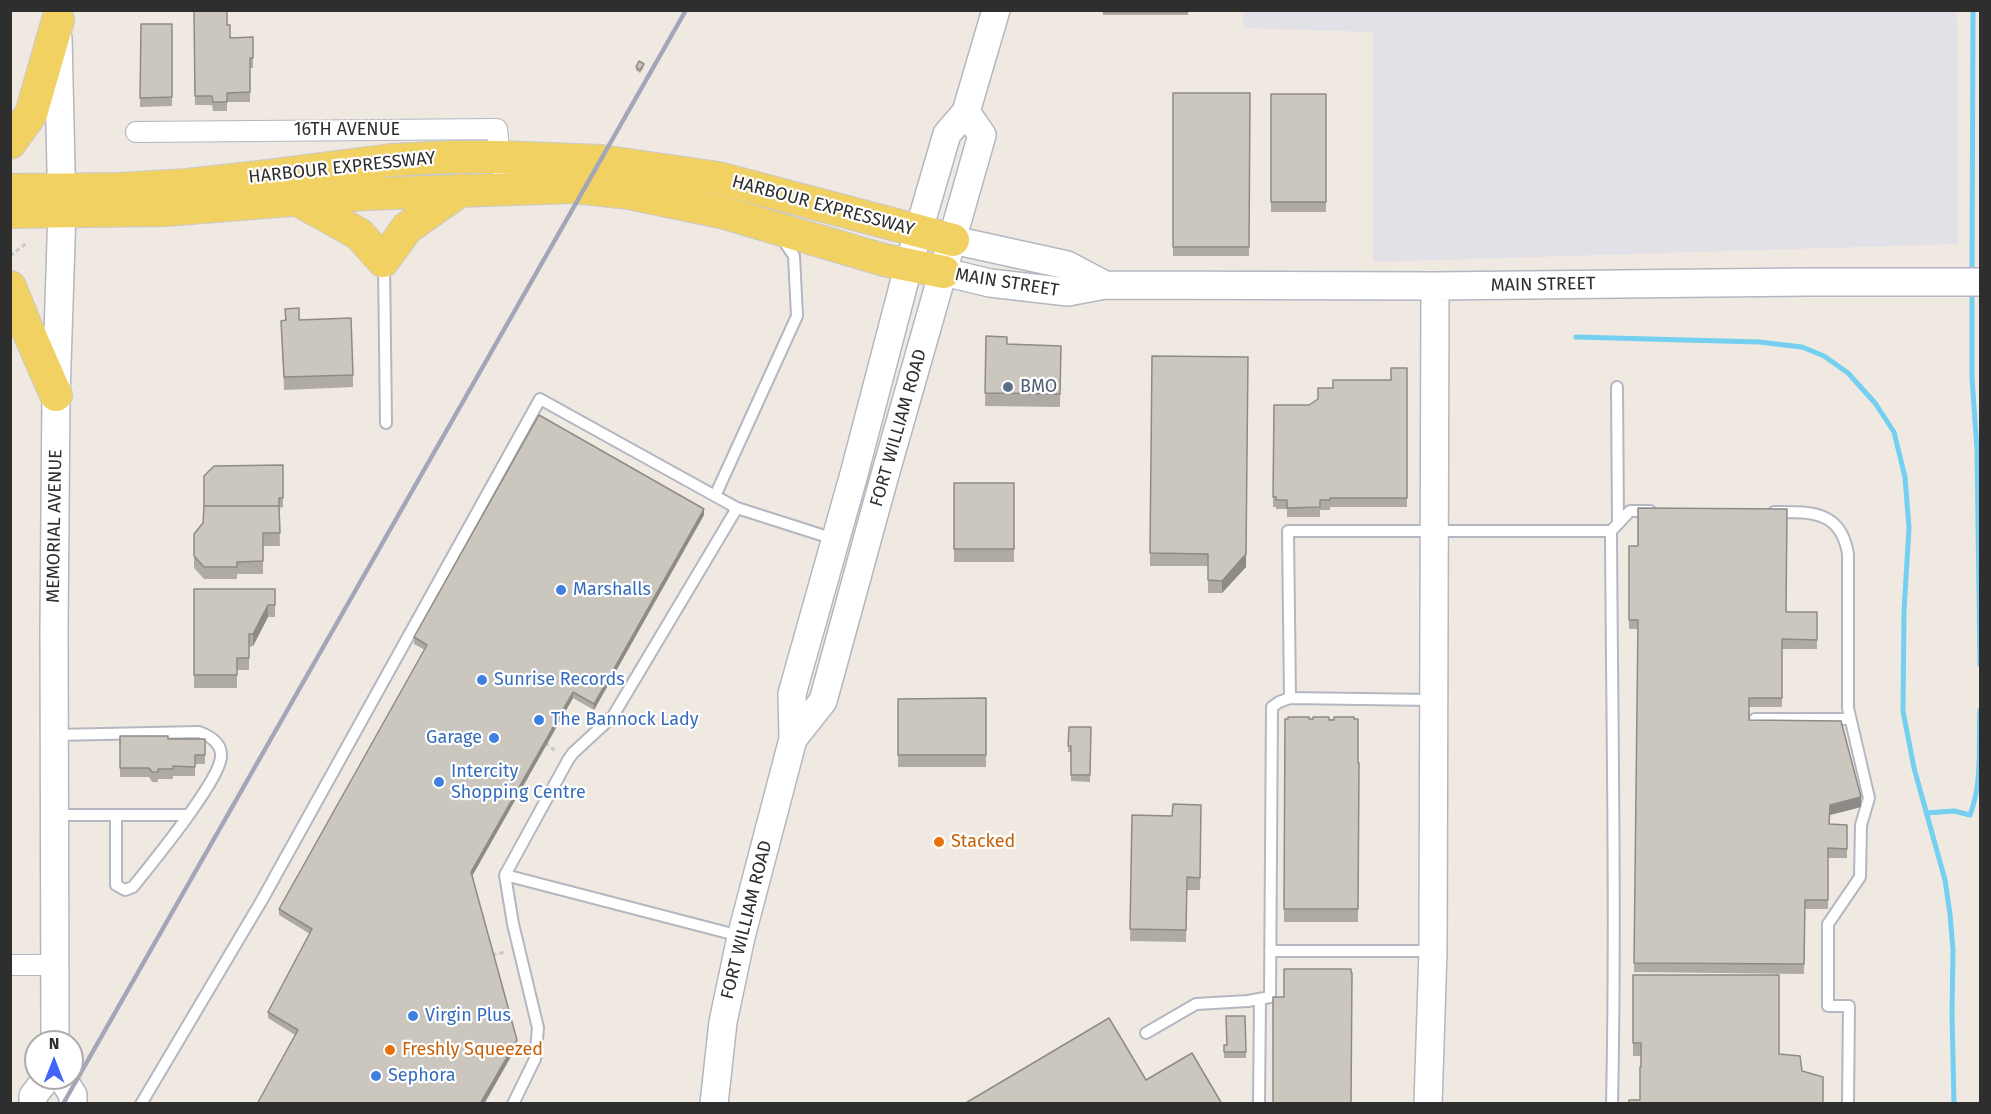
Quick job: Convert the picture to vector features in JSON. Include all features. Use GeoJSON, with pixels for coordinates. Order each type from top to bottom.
{"type":"FeatureCollection","features":[{"type":"Feature","properties":{"kind":"main road","name":"FORT WILLIAM ROAD"},"geometry":{"type":"LineString","coordinates":[[714,1104],[723,1022],[741,936],[793,739],[792,694],[909,264],[948,134],[966,112],[996,10]]}},
{"type":"Feature","properties":{"kind":"main road"},"geometry":{"type":"LineString","coordinates":[[10,143],[31,114],[58,15]]}},
{"type":"Feature","properties":{"kind":"main road","name":"MEMORIAL AVENUE"},"geometry":{"type":"LineString","coordinates":[[55,1030],[56,395],[61,200],[58,15]]}},
{"type":"Feature","properties":{"kind":"main road","name":"FORT WILLIAM ROAD"},"geometry":{"type":"LineString","coordinates":[[793,739],[823,701],[982,135],[966,112]]}},
{"type":"Feature","properties":{"kind":"main road","name":"HARBOUR EXPRESSWAY"},"geometry":{"type":"LineString","coordinates":[[10,212],[61,200],[268,177],[392,160],[500,157],[601,161],[718,178],[953,240]]}},
{"type":"Feature","properties":{"kind":"main road","name":"HARBOUR EXPRESSWAY"},"geometry":{"type":"LineString","coordinates":[[10,190],[61,200],[165,210],[296,199],[507,188],[574,187],[629,193],[721,212],[884,260],[944,272]]}},
{"type":"Feature","properties":{"kind":"main road"},"geometry":{"type":"LineString","coordinates":[[296,199],[359,234],[383,261],[407,228],[461,190]]}},
{"type":"Feature","properties":{"kind":"main road","name":"MAIN STREET"},"geometry":{"type":"LineString","coordinates":[[953,240],[1067,265],[1105,285]]}},
{"type":"Feature","properties":{"kind":"main road","name":"MAIN STREET"},"geometry":{"type":"LineString","coordinates":[[944,272],[990,283],[1068,292],[1105,285],[1435,286],[1980,282]]}},
{"type":"Feature","properties":{"kind":"main road"},"geometry":{"type":"LineString","coordinates":[[1428,1104],[1433,951],[1435,286]]}},
{"type":"Feature","properties":{"kind":"main road"},"geometry":{"type":"LineString","coordinates":[[10,287],[56,395]]}},
{"type":"Feature","properties":{"kind":"main road"},"geometry":{"type":"LineString","coordinates":[[33,1104],[33,1096],[38,1090]]}},
{"type":"Feature","properties":{"kind":"main road"},"geometry":{"type":"LineString","coordinates":[[70,1090],[74,1104]]}},
{"type":"Feature","properties":{"kind":"street","name":"16TH AVENUE"},"geometry":{"type":"LineString","coordinates":[[136,132],[497,129],[507,188]]}},
{"type":"Feature","properties":{"kind":"street"},"geometry":{"type":"LineString","coordinates":[[10,965],[54,965]]}},
{"type":"Feature","properties":{"kind":"lane"},"geometry":{"type":"LineString","coordinates":[[715,496],[797,315],[794,256],[776,229]]}},
{"type":"Feature","properties":{"kind":"lane"},"geometry":{"type":"LineString","coordinates":[[383,261],[386,423]]}},
{"type":"Feature","properties":{"kind":"lane"},"geometry":{"type":"LineString","coordinates":[[1612,1104],[1615,994],[1612,923],[1617,387]]}},
{"type":"Feature","properties":{"kind":"lane"},"geometry":{"type":"LineString","coordinates":[[141,1104],[262,900],[540,399],[737,508],[835,539]]}},
{"type":"Feature","properties":{"kind":"lane"},"geometry":{"type":"LineString","coordinates":[[513,1104],[536,1059],[538,1028],[513,924],[505,875],[568,760],[613,716],[737,508]]}},
{"type":"Feature","properties":{"kind":"lane"},"geometry":{"type":"LineString","coordinates":[[1290,698],[1288,531],[1614,527],[1630,511],[1664,511]]}},
{"type":"Feature","properties":{"kind":"lane"},"geometry":{"type":"LineString","coordinates":[[1758,512],[1820,514],[1839,529],[1846,541],[1848,554],[1848,708],[1869,798],[1861,825],[1860,877],[1828,924],[1828,1006],[1850,1006],[1848,1104]]}},
{"type":"Feature","properties":{"kind":"lane"},"geometry":{"type":"LineString","coordinates":[[1146,1033],[1196,1004],[1270,997],[1272,707],[1290,698],[1434,700]]}},
{"type":"Feature","properties":{"kind":"lane"},"geometry":{"type":"LineString","coordinates":[[1755,718],[1850,719]]}},
{"type":"Feature","properties":{"kind":"lane"},"geometry":{"type":"LineString","coordinates":[[54,735],[198,732],[210,736],[219,746],[221,757],[216,775],[133,887],[125,890],[116,885],[116,815]]}},
{"type":"Feature","properties":{"kind":"lane"},"geometry":{"type":"LineString","coordinates":[[55,815],[187,815]]}},
{"type":"Feature","properties":{"kind":"lane"},"geometry":{"type":"LineString","coordinates":[[505,875],[741,936]]}},
{"type":"Feature","properties":{"kind":"lane"},"geometry":{"type":"LineString","coordinates":[[1270,951],[1433,951]]}},
{"type":"Feature","properties":{"kind":"lane"},"geometry":{"type":"LineString","coordinates":[[1259,1104],[1260,999]]}},
{"type":"Feature","properties":{"kind":"path"},"geometry":{"type":"LineString","coordinates":[[10,256],[28,242]]}},
{"type":"Feature","properties":{"kind":"path"},"geometry":{"type":"LineString","coordinates":[[536,738],[568,760]]}},
{"type":"Feature","properties":{"kind":"path"},"geometry":{"type":"LineString","coordinates":[[492,955],[519,948]]}},
{"type":"Feature","properties":{"kind":"shaded area"},"geometry":{"type":"Polygon","coordinates":[[[1243,11],[1957,11],[1958,244],[1373,262],[1373,32],[1243,28],[1243,11]]]}},
{"type":"Feature","properties":{"kind":"building"},"geometry":{"type":"Polygon","coordinates":[[[227,10],[230,38],[253,37],[253,58],[250,58],[250,92],[227,93],[227,102],[213,102],[212,96],[195,96],[194,11],[227,10]]]}},
{"type":"Feature","properties":{"kind":"building"},"geometry":{"type":"Polygon","coordinates":[[[1103,10],[1188,10],[1188,12],[1103,12],[1103,10]]]}},
{"type":"Feature","properties":{"kind":"building"},"geometry":{"type":"Polygon","coordinates":[[[141,24],[172,24],[172,97],[140,98],[141,24]]]}},
{"type":"Feature","properties":{"kind":"building"},"geometry":{"type":"Polygon","coordinates":[[[639,61],[644,64],[640,70],[636,67],[639,61]]]}},
{"type":"Feature","properties":{"kind":"building"},"geometry":{"type":"Polygon","coordinates":[[[1173,93],[1250,93],[1249,247],[1173,247],[1173,93]]]}},
{"type":"Feature","properties":{"kind":"building"},"geometry":{"type":"Polygon","coordinates":[[[1271,94],[1326,94],[1326,202],[1271,202],[1271,94]]]}},
{"type":"Feature","properties":{"kind":"building"},"geometry":{"type":"Polygon","coordinates":[[[299,308],[299,320],[351,318],[353,375],[284,377],[281,321],[286,320],[285,309],[299,308]]]}},
{"type":"Feature","properties":{"kind":"building"},"geometry":{"type":"Polygon","coordinates":[[[986,336],[1007,337],[1007,344],[1061,346],[1060,394],[985,393],[986,336]]]}},
{"type":"Feature","properties":{"kind":"building"},"geometry":{"type":"Polygon","coordinates":[[[1152,356],[1248,357],[1246,554],[1222,581],[1208,580],[1208,554],[1150,553],[1152,356]]]}},
{"type":"Feature","properties":{"kind":"building"},"geometry":{"type":"Polygon","coordinates":[[[1391,368],[1407,368],[1407,498],[1330,498],[1330,500],[1320,500],[1320,507],[1287,508],[1287,500],[1276,500],[1276,497],[1273,497],[1274,405],[1309,405],[1318,399],[1318,388],[1333,388],[1333,380],[1391,380],[1391,368]]]}},
{"type":"Feature","properties":{"kind":"building","name":"Intercity Shopping Centre"},"geometry":{"type":"Polygon","coordinates":[[[539,415],[704,509],[594,704],[573,692],[471,872],[517,1040],[480,1104],[257,1104],[298,1030],[268,1012],[312,929],[279,909],[427,645],[414,637],[539,415]]]}},
{"type":"Feature","properties":{"kind":"building"},"geometry":{"type":"Polygon","coordinates":[[[283,465],[283,498],[279,498],[279,506],[204,506],[204,476],[214,466],[283,465]]]}},
{"type":"Feature","properties":{"kind":"building"},"geometry":{"type":"Polygon","coordinates":[[[954,483],[1014,483],[1014,549],[954,549],[954,483]]]}},
{"type":"Feature","properties":{"kind":"building"},"geometry":{"type":"Polygon","coordinates":[[[204,506],[279,506],[280,533],[263,533],[263,561],[237,562],[237,567],[204,567],[194,556],[194,534],[203,523],[204,506]]]}},
{"type":"Feature","properties":{"kind":"building"},"geometry":{"type":"Polygon","coordinates":[[[1638,508],[1787,509],[1786,612],[1817,612],[1817,640],[1782,639],[1782,698],[1749,698],[1749,720],[1841,721],[1861,797],[1830,805],[1829,824],[1847,825],[1847,849],[1828,848],[1828,900],[1805,900],[1804,964],[1634,963],[1638,620],[1629,620],[1629,546],[1638,546],[1638,508]]]}},
{"type":"Feature","properties":{"kind":"building"},"geometry":{"type":"Polygon","coordinates":[[[194,589],[275,589],[275,605],[268,605],[253,634],[249,634],[249,658],[237,658],[237,675],[194,675],[194,589]]]}},
{"type":"Feature","properties":{"kind":"building"},"geometry":{"type":"Polygon","coordinates":[[[986,698],[986,755],[898,755],[898,699],[986,698]]]}},
{"type":"Feature","properties":{"kind":"building"},"geometry":{"type":"Polygon","coordinates":[[[1288,717],[1313,719],[1313,717],[1329,717],[1329,720],[1334,720],[1334,717],[1354,717],[1358,719],[1358,909],[1284,909],[1285,719],[1288,717]]]}},
{"type":"Feature","properties":{"kind":"building"},"geometry":{"type":"Polygon","coordinates":[[[1069,727],[1091,727],[1090,775],[1071,775],[1069,727]]]}},
{"type":"Feature","properties":{"kind":"building"},"geometry":{"type":"Polygon","coordinates":[[[120,736],[205,739],[205,755],[195,755],[195,767],[173,766],[173,769],[158,769],[158,772],[152,772],[149,768],[120,768],[120,736]]]}},
{"type":"Feature","properties":{"kind":"building"},"geometry":{"type":"Polygon","coordinates":[[[1173,804],[1201,805],[1200,878],[1187,877],[1186,930],[1130,929],[1132,815],[1172,816],[1173,804]]]}},
{"type":"Feature","properties":{"kind":"building"},"geometry":{"type":"Polygon","coordinates":[[[1284,969],[1351,969],[1351,1104],[1273,1104],[1273,997],[1284,997],[1284,969]]]}},
{"type":"Feature","properties":{"kind":"building"},"geometry":{"type":"Polygon","coordinates":[[[1633,975],[1779,975],[1779,1054],[1800,1056],[1802,1071],[1823,1077],[1823,1104],[1629,1104],[1629,1100],[1640,1100],[1641,1043],[1633,1043],[1633,975]]]}},
{"type":"Feature","properties":{"kind":"building"},"geometry":{"type":"Polygon","coordinates":[[[1226,1016],[1245,1016],[1246,1052],[1224,1052],[1224,1045],[1227,1045],[1226,1016]]]}},
{"type":"Feature","properties":{"kind":"building"},"geometry":{"type":"Polygon","coordinates":[[[1109,1018],[1146,1080],[1192,1053],[1222,1104],[964,1104],[1109,1018]]]}},
{"type":"Feature","properties":{"kind":"waterway"},"geometry":{"type":"LineString","coordinates":[[1972,276],[1973,10]]}},
{"type":"Feature","properties":{"kind":"waterway"},"geometry":{"type":"LineString","coordinates":[[1972,291],[1972,378],[1977,450],[1980,665]]}},
{"type":"Feature","properties":{"kind":"waterway"},"geometry":{"type":"LineString","coordinates":[[1576,337],[1759,342],[1802,347],[1824,356],[1848,373],[1875,403],[1894,432],[1905,477],[1909,528],[1904,611],[1903,711],[1914,768],[1945,880],[1950,914],[1953,950],[1954,1104]]}},
{"type":"Feature","properties":{"kind":"waterway"},"geometry":{"type":"LineString","coordinates":[[1926,813],[1954,811],[1970,815],[1977,789],[1980,710]]}},
{"type":"Feature","properties":{"kind":"railway"},"geometry":{"type":"LineString","coordinates":[[63,1104],[686,10]]}},
{"type":"Feature","properties":{"kind":"place","name":"BMO"},"geometry":{"type":"Point","coordinates":[1008,387]}},
{"type":"Feature","properties":{"kind":"place","name":"Marshalls"},"geometry":{"type":"Point","coordinates":[561,590]}},
{"type":"Feature","properties":{"kind":"place","name":"Sunrise Records"},"geometry":{"type":"Point","coordinates":[482,680]}},
{"type":"Feature","properties":{"kind":"place","name":"The Bannock Lady"},"geometry":{"type":"Point","coordinates":[539,720]}},
{"type":"Feature","properties":{"kind":"place","name":"Garage"},"geometry":{"type":"Point","coordinates":[494,738]}},
{"type":"Feature","properties":{"kind":"place","name":"Intercity Shopping Centre"},"geometry":{"type":"Point","coordinates":[439,782]}},
{"type":"Feature","properties":{"kind":"place","name":"Stacked"},"geometry":{"type":"Point","coordinates":[939,842]}},
{"type":"Feature","properties":{"kind":"place","name":"Virgin Plus"},"geometry":{"type":"Point","coordinates":[413,1016]}},
{"type":"Feature","properties":{"kind":"place","name":"Freshly Squeezed"},"geometry":{"type":"Point","coordinates":[390,1050]}},
{"type":"Feature","properties":{"kind":"place","name":"Sephora"},"geometry":{"type":"Point","coordinates":[376,1076]}}]}
